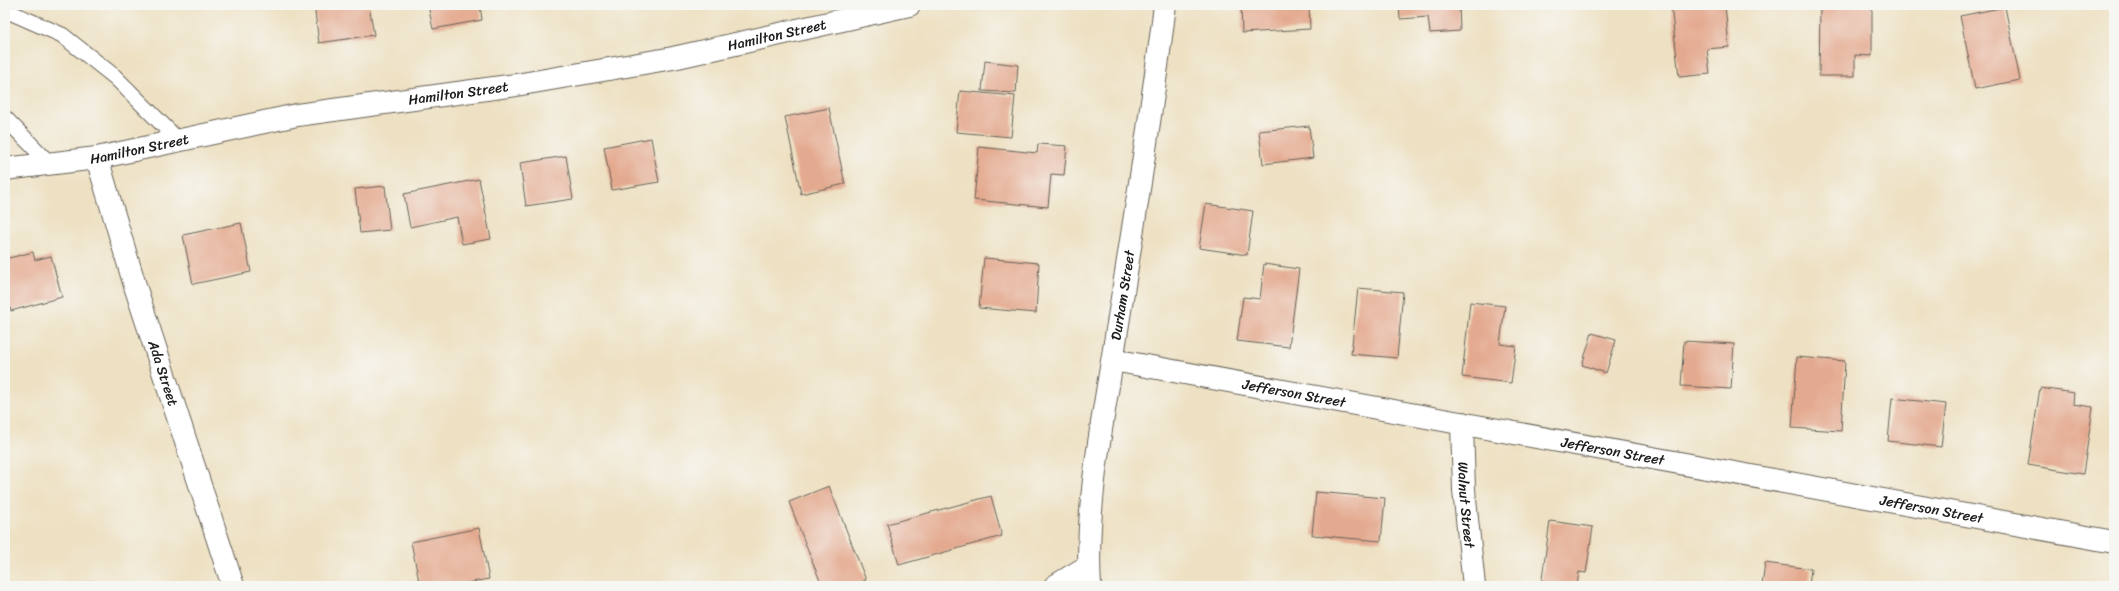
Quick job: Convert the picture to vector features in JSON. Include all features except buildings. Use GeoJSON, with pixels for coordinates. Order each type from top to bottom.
{"type":"FeatureCollection","features":[{"type":"Feature","properties":{"kind":"street","name":"Hamilton Street"},"geometry":{"type":"LineString","coordinates":[[5,169],[97,158],[296,115],[516,85],[673,58],[910,5]]}},
{"type":"Feature","properties":{"kind":"street","name":"Durham Street"},"geometry":{"type":"LineString","coordinates":[[1089,576],[1094,482],[1153,105],[1165,5]]}},
{"type":"Feature","properties":{"kind":"street","name":"Ada Street"},"geometry":{"type":"LineString","coordinates":[[97,158],[136,289],[233,586]]}},
{"type":"Feature","properties":{"kind":"street","name":"Jefferson Street"},"geometry":{"type":"LineString","coordinates":[[1113,360],[2114,542]]}},
{"type":"Feature","properties":{"kind":"street","name":"Walnut Street"},"geometry":{"type":"LineString","coordinates":[[1462,423],[1464,490],[1474,586]]}},
{"type":"Feature","properties":{"kind":"street"},"geometry":{"type":"LineString","coordinates":[[1055,586],[1089,576]]}},
{"type":"Feature","properties":{"kind":"lane"},"geometry":{"type":"LineString","coordinates":[[5,10],[62,35],[115,77],[179,140]]}},
{"type":"Feature","properties":{"kind":"lane"},"geometry":{"type":"LineString","coordinates":[[5,118],[50,164]]}}]}
